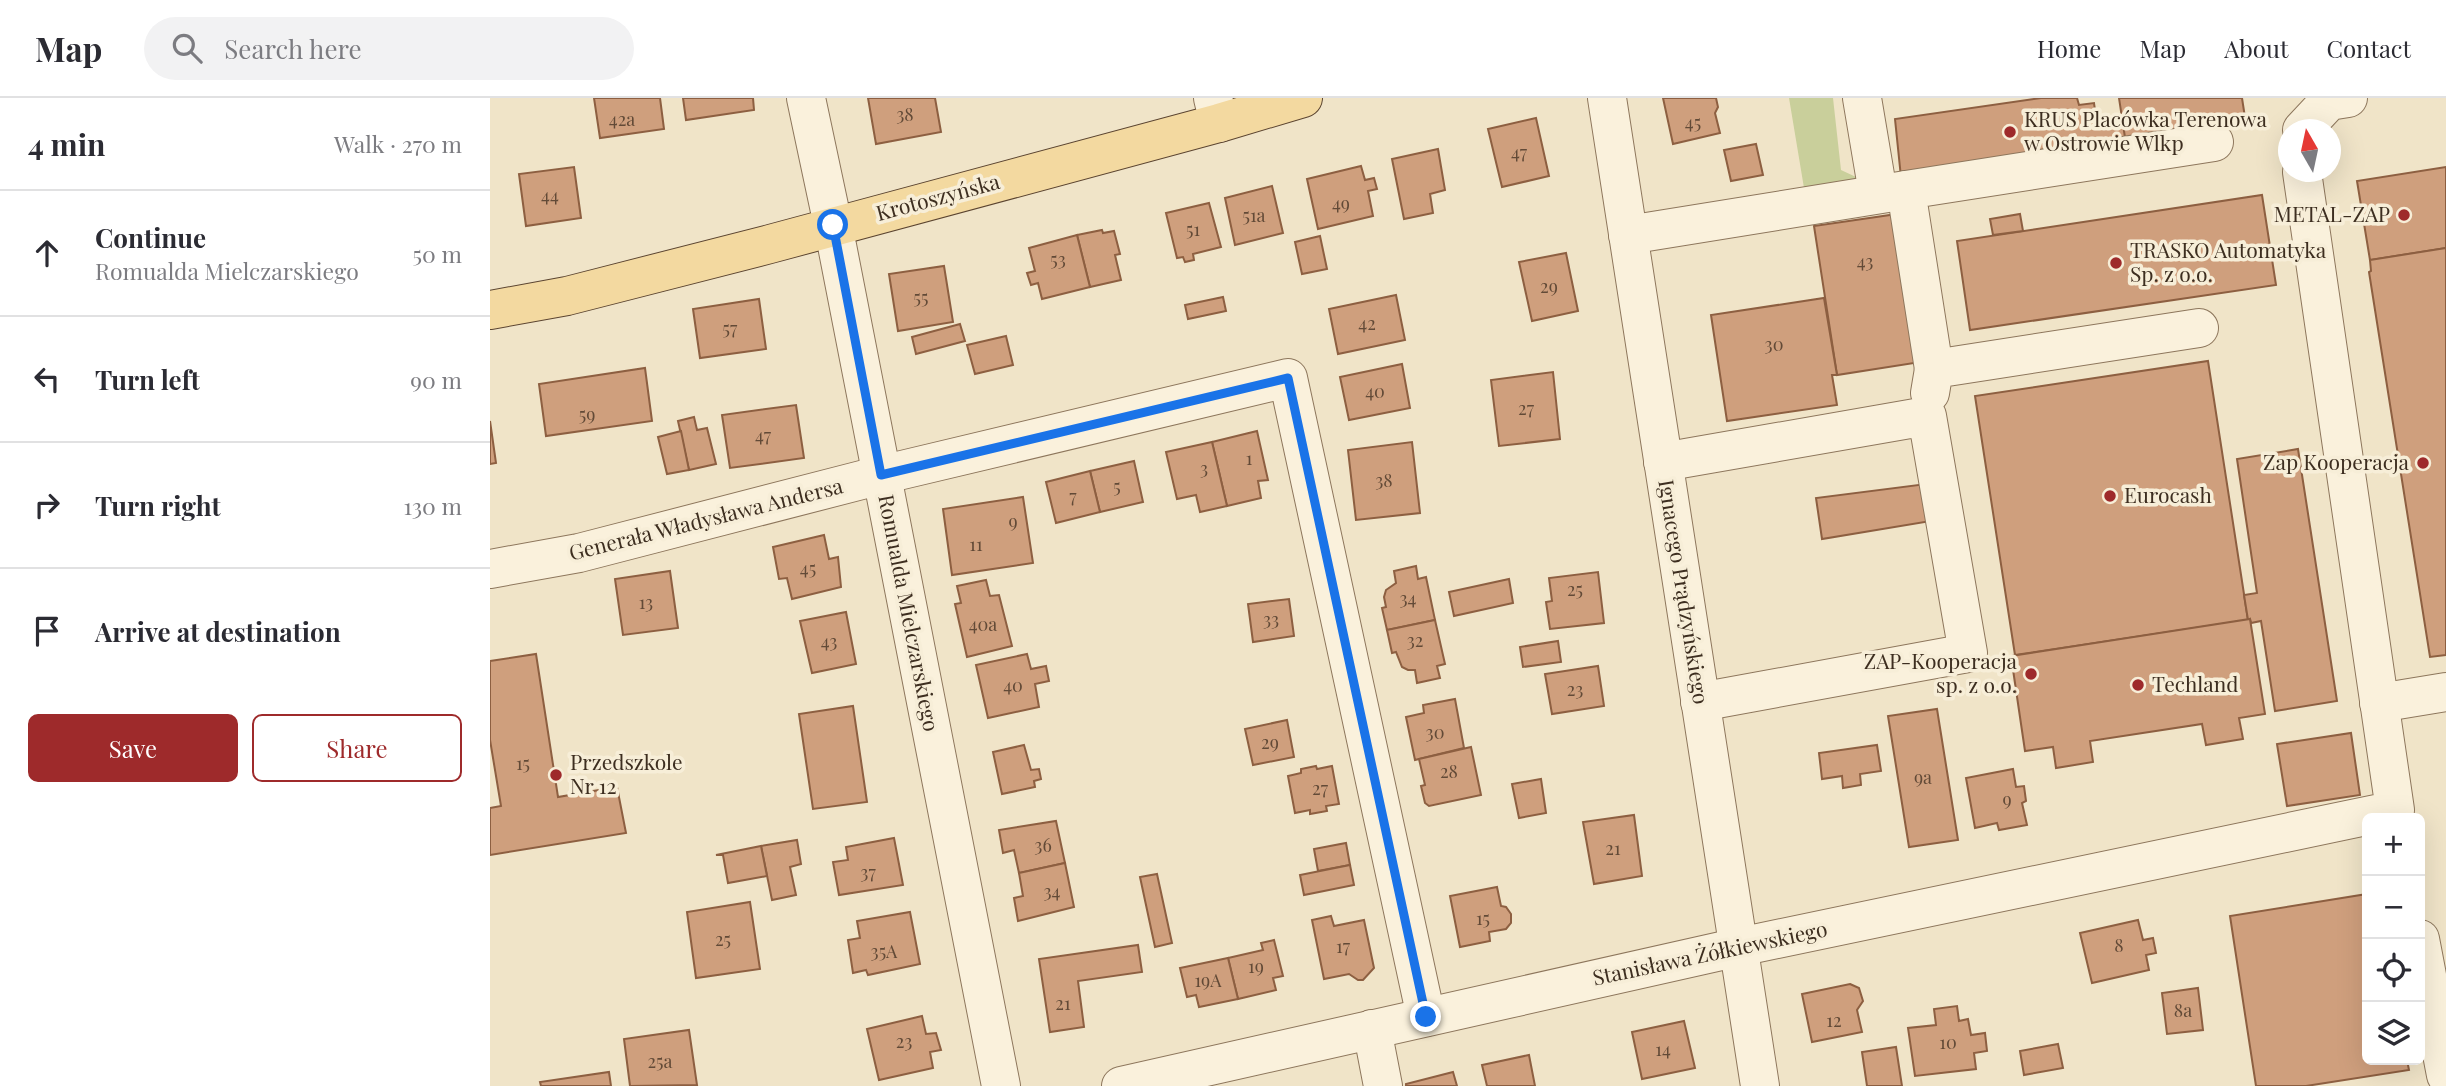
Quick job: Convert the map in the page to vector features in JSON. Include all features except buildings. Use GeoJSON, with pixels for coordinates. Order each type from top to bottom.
{"type":"FeatureCollection","features":[{"type":"Feature","properties":{"kind":"main road","name":"Krotoszyńska"},"geometry":{"type":"LineString","coordinates":[[490,310],[567,296],[833,225],[1216,111],[1303,98]]}},
{"type":"Feature","properties":{"kind":"street","name":"Romualda Mielczarskiego"},"geometry":{"type":"LineString","coordinates":[[806,98],[1001,1086]]}},
{"type":"Feature","properties":{"kind":"street","name":"Ignacego Prądzyńskiego"},"geometry":{"type":"LineString","coordinates":[[1608,98],[1760,1086]]}},
{"type":"Feature","properties":{"kind":"street"},"geometry":{"type":"LineString","coordinates":[[1700,702],[1968,653],[1927,416],[1934,369],[1892,192],[1862,98]]}},
{"type":"Feature","properties":{"kind":"street"},"geometry":{"type":"LineString","coordinates":[[2312,119],[2329,101],[2348,98]]}},
{"type":"Feature","properties":{"kind":"street"},"geometry":{"type":"LineString","coordinates":[[1628,235],[2214,142]]}},
{"type":"Feature","properties":{"kind":"street"},"geometry":{"type":"LineString","coordinates":[[2303,182],[2396,813]]}},
{"type":"Feature","properties":{"kind":"street"},"geometry":{"type":"LineString","coordinates":[[1934,369],[2199,328]]}},
{"type":"Feature","properties":{"kind":"street","name":"Generała Władysława Andersa"},"geometry":{"type":"LineString","coordinates":[[490,569],[579,553],[881,475],[1288,378],[1426,1017]]}},
{"type":"Feature","properties":{"kind":"street"},"geometry":{"type":"LineString","coordinates":[[1664,462],[1927,416]]}},
{"type":"Feature","properties":{"kind":"street"},"geometry":{"type":"LineString","coordinates":[[2379,703],[2446,692]]}},
{"type":"Feature","properties":{"kind":"street","name":"Stanisława Żółkiewskiego"},"geometry":{"type":"LineString","coordinates":[[1121,1086],[1739,947],[2300,830],[2362,820]]}},
{"type":"Feature","properties":{"kind":"street"},"geometry":{"type":"LineString","coordinates":[[2425,965],[2446,1075]]}},
{"type":"Feature","properties":{"kind":"street"},"geometry":{"type":"LineString","coordinates":[[1372,1029],[1383,1086]]}},
{"type":"Feature","properties":{"kind":"green space"},"geometry":{"type":"Polygon","coordinates":[[[1789,98],[1833,98],[1841,170],[1856,177],[1853,185],[1804,188],[1789,98]]]}},
{"type":"Feature","properties":{"kind":"place","name":"KRUS Placówka Terenowa w Ostrowie Wlkp"},"geometry":{"type":"Point","coordinates":[2010,132]}},
{"type":"Feature","properties":{"kind":"place","name":"METAL-ZAP"},"geometry":{"type":"Point","coordinates":[2404,215]}},
{"type":"Feature","properties":{"kind":"place","name":"TRASKO Automatyka Sp. z o.o."},"geometry":{"type":"Point","coordinates":[2116,263]}},
{"type":"Feature","properties":{"kind":"place","name":"Zap Kooperacja"},"geometry":{"type":"Point","coordinates":[2423,463]}},
{"type":"Feature","properties":{"kind":"place","name":"Eurocash"},"geometry":{"type":"Point","coordinates":[2110,496]}},
{"type":"Feature","properties":{"kind":"place","name":"ZAP-Kooperacja sp. z o.o."},"geometry":{"type":"Point","coordinates":[2031,674]}},
{"type":"Feature","properties":{"kind":"place","name":"Techland"},"geometry":{"type":"Point","coordinates":[2138,685]}},
{"type":"Feature","properties":{"kind":"place","name":"Przedszkole Nr 12"},"geometry":{"type":"Point","coordinates":[556,775]}},
{"type":"Feature","properties":{"kind":"route"},"geometry":{"type":"LineString","coordinates":[[833,225],[881,475],[1288,378],[1426,1017]]}}]}
